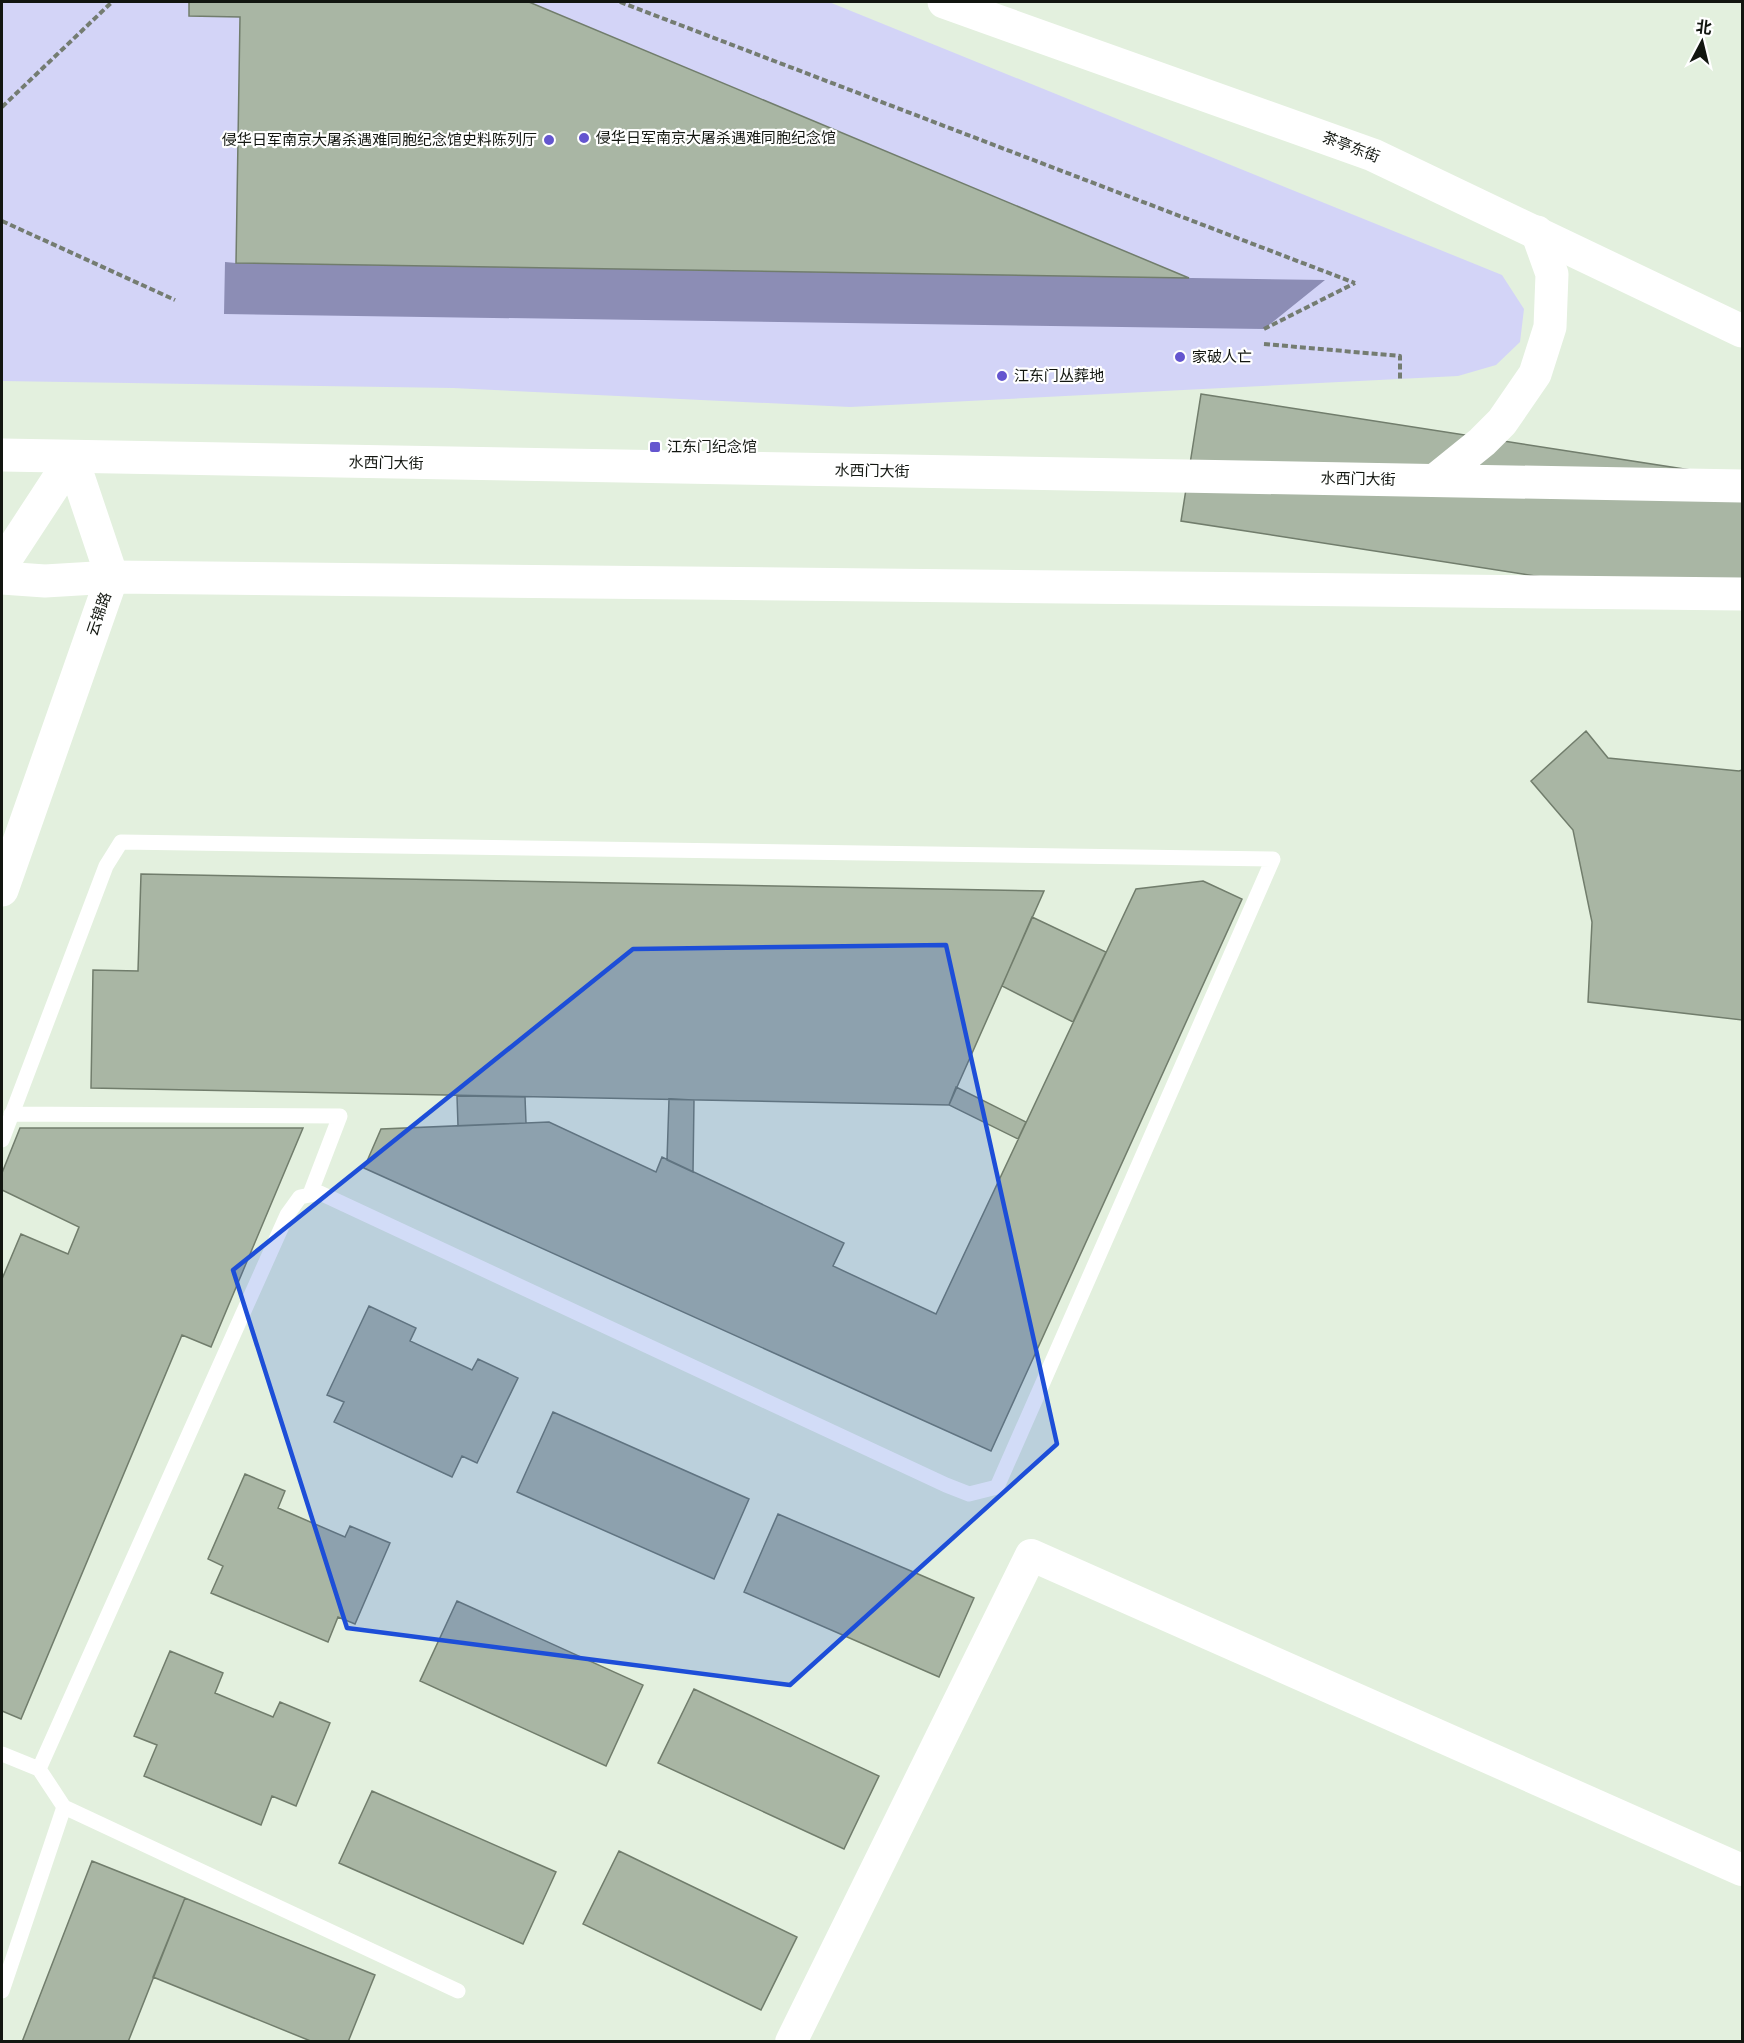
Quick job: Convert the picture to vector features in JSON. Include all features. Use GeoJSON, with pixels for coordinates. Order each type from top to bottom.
{"type":"FeatureCollection","features":[{"type":"Feature","properties":{"kind":"main road","name":"茶亭东街"},"geometry":{"type":"LineString","coordinates":[[944,2],[1373,154],[1743,331]]}},
{"type":"Feature","properties":{"kind":"main road"},"geometry":{"type":"LineString","coordinates":[[1435,480],[1502,423],[1535,374],[1550,327],[1552,274],[1537,232]]}},
{"type":"Feature","properties":{"kind":"main road","name":"水西门大街"},"geometry":{"type":"LineString","coordinates":[[2,455],[1743,486]]}},
{"type":"Feature","properties":{"kind":"main road"},"geometry":{"type":"LineString","coordinates":[[2,565],[72,458]]}},
{"type":"Feature","properties":{"kind":"main road","name":"云锦路"},"geometry":{"type":"LineString","coordinates":[[2,890],[112,578],[72,458]]}},
{"type":"Feature","properties":{"kind":"main road"},"geometry":{"type":"LineString","coordinates":[[2,578],[45,581],[112,578],[1743,594]]}},
{"type":"Feature","properties":{"kind":"street"},"geometry":{"type":"LineString","coordinates":[[791,2042],[1031,1555],[1743,1870]]}},
{"type":"Feature","properties":{"kind":"lane"},"geometry":{"type":"LineString","coordinates":[[2,1140],[106,866],[121,842],[1273,859],[997,1487],[969,1494],[945,1485],[320,1193],[310,1194],[300,1197],[287,1215],[39,1769]]}},
{"type":"Feature","properties":{"kind":"lane"},"geometry":{"type":"LineString","coordinates":[[11,1114],[340,1116],[310,1194]]}},
{"type":"Feature","properties":{"kind":"lane"},"geometry":{"type":"LineString","coordinates":[[2,1754],[39,1769],[64,1807],[458,1991]]}},
{"type":"Feature","properties":{"kind":"lane"},"geometry":{"type":"LineString","coordinates":[[2,1991],[64,1807]]}},
{"type":"Feature","properties":{"kind":"path"},"geometry":{"type":"LineString","coordinates":[[2,107],[112,2]]}},
{"type":"Feature","properties":{"kind":"path"},"geometry":{"type":"LineString","coordinates":[[620,2],[1355,283],[1264,329]]}},
{"type":"Feature","properties":{"kind":"path"},"geometry":{"type":"LineString","coordinates":[[2,221],[175,300]]}},
{"type":"Feature","properties":{"kind":"path"},"geometry":{"type":"LineString","coordinates":[[1264,344],[1400,356],[1400,379]]}},
{"type":"Feature","properties":{"kind":"highlighted area"},"geometry":{"type":"Polygon","coordinates":[[[946,945],[1057,1444],[790,1685],[347,1628],[233,1270],[633,949],[946,945]]]}},
{"type":"Feature","properties":{"kind":"shaded area","name":"侵华日军南京大屠杀遇难同胞纪念馆"},"geometry":{"type":"Polygon","coordinates":[[[2,2],[829,2],[1502,275],[1524,309],[1520,342],[1496,365],[1458,376],[850,407],[453,388],[2,381],[2,2]]]}},
{"type":"Feature","properties":{"kind":"shaded area"},"geometry":{"type":"Polygon","coordinates":[[[225,262],[1325,280],[1264,329],[224,314],[225,262]]]}},
{"type":"Feature","properties":{"kind":"building","name":"侵华日军南京大屠杀遇难同胞纪念馆史料陈列厅"},"geometry":{"type":"Polygon","coordinates":[[[189,2],[529,2],[1189,278],[236,263],[240,17],[189,16],[189,2]]]}},
{"type":"Feature","properties":{"kind":"building"},"geometry":{"type":"Polygon","coordinates":[[[1201,394],[1742,478],[1742,608],[1181,521],[1201,394]]]}},
{"type":"Feature","properties":{"kind":"building"},"geometry":{"type":"Polygon","coordinates":[[[1586,731],[1608,758],[1742,770],[1742,1020],[1588,1002],[1592,922],[1573,830],[1531,781],[1586,731]]]}},
{"type":"Feature","properties":{"kind":"building"},"geometry":{"type":"Polygon","coordinates":[[[141,874],[1044,891],[949,1105],[91,1088],[93,970],[138,971],[141,874]]]}},
{"type":"Feature","properties":{"kind":"building"},"geometry":{"type":"Polygon","coordinates":[[[1203,881],[1242,899],[991,1451],[364,1168],[381,1129],[549,1122],[656,1172],[662,1157],[844,1243],[833,1266],[936,1314],[1136,889],[1203,881]]]}},
{"type":"Feature","properties":{"kind":"building"},"geometry":{"type":"Polygon","coordinates":[[[1032,917],[1106,952],[1073,1022],[1002,986],[1032,917]]]}},
{"type":"Feature","properties":{"kind":"building"},"geometry":{"type":"Polygon","coordinates":[[[956,1087],[1026,1122],[1018,1139],[949,1105],[956,1087]]]}},
{"type":"Feature","properties":{"kind":"building"},"geometry":{"type":"Polygon","coordinates":[[[457,1096],[525,1097],[526,1123],[458,1126],[457,1096]]]}},
{"type":"Feature","properties":{"kind":"building"},"geometry":{"type":"Polygon","coordinates":[[[669,1099],[694,1100],[693,1172],[667,1160],[669,1099]]]}},
{"type":"Feature","properties":{"kind":"building"},"geometry":{"type":"Polygon","coordinates":[[[20,1128],[303,1128],[211,1347],[182,1335],[21,1719],[2,1711],[2,1279],[21,1234],[68,1254],[79,1227],[2,1190],[2,1173],[20,1128]]]}},
{"type":"Feature","properties":{"kind":"building"},"geometry":{"type":"Polygon","coordinates":[[[369,1306],[416,1328],[410,1341],[472,1370],[478,1359],[518,1378],[477,1463],[462,1456],[452,1477],[334,1422],[344,1402],[327,1395],[369,1306]]]}},
{"type":"Feature","properties":{"kind":"building"},"geometry":{"type":"Polygon","coordinates":[[[553,1412],[749,1499],[714,1579],[517,1492],[553,1412]]]}},
{"type":"Feature","properties":{"kind":"building"},"geometry":{"type":"Polygon","coordinates":[[[245,1474],[285,1491],[278,1508],[345,1537],[350,1526],[390,1543],[355,1624],[338,1617],[328,1642],[211,1593],[223,1566],[208,1559],[245,1474]]]}},
{"type":"Feature","properties":{"kind":"building"},"geometry":{"type":"Polygon","coordinates":[[[778,1514],[974,1598],[939,1677],[744,1592],[778,1514]]]}},
{"type":"Feature","properties":{"kind":"building"},"geometry":{"type":"Polygon","coordinates":[[[457,1601],[643,1685],[606,1766],[420,1681],[457,1601]]]}},
{"type":"Feature","properties":{"kind":"building"},"geometry":{"type":"Polygon","coordinates":[[[170,1651],[223,1673],[215,1693],[273,1717],[280,1702],[330,1723],[296,1806],[272,1796],[261,1825],[144,1776],[157,1745],[134,1736],[170,1651]]]}},
{"type":"Feature","properties":{"kind":"building"},"geometry":{"type":"Polygon","coordinates":[[[694,1689],[879,1776],[844,1849],[658,1763],[694,1689]]]}},
{"type":"Feature","properties":{"kind":"building"},"geometry":{"type":"Polygon","coordinates":[[[372,1791],[556,1872],[523,1944],[339,1863],[372,1791]]]}},
{"type":"Feature","properties":{"kind":"building"},"geometry":{"type":"Polygon","coordinates":[[[619,1851],[797,1937],[761,2010],[583,1924],[619,1851]]]}},
{"type":"Feature","properties":{"kind":"building"},"geometry":{"type":"Polygon","coordinates":[[[92,1861],[185,1898],[128,2042],[22,2042],[92,1861]]]}},
{"type":"Feature","properties":{"kind":"building"},"geometry":{"type":"Polygon","coordinates":[[[185,1898],[375,1975],[348,2042],[313,2042],[153,1977],[185,1898]]]}},
{"type":"Feature","properties":{"kind":"place","name":"侵华日军南京大屠杀遇难同胞纪念馆"},"geometry":{"type":"Point","coordinates":[584,138]}},
{"type":"Feature","properties":{"kind":"place","name":"侵华日军南京大屠杀遇难同胞纪念馆史料陈列厅"},"geometry":{"type":"Point","coordinates":[549,140]}},
{"type":"Feature","properties":{"kind":"place","name":"家破人亡"},"geometry":{"type":"Point","coordinates":[1180,357]}},
{"type":"Feature","properties":{"kind":"place","name":"江东门丛葬地"},"geometry":{"type":"Point","coordinates":[1002,376]}},
{"type":"Feature","properties":{"kind":"place","name":"江东门纪念馆"},"geometry":{"type":"Point","coordinates":[655,447]}}]}
